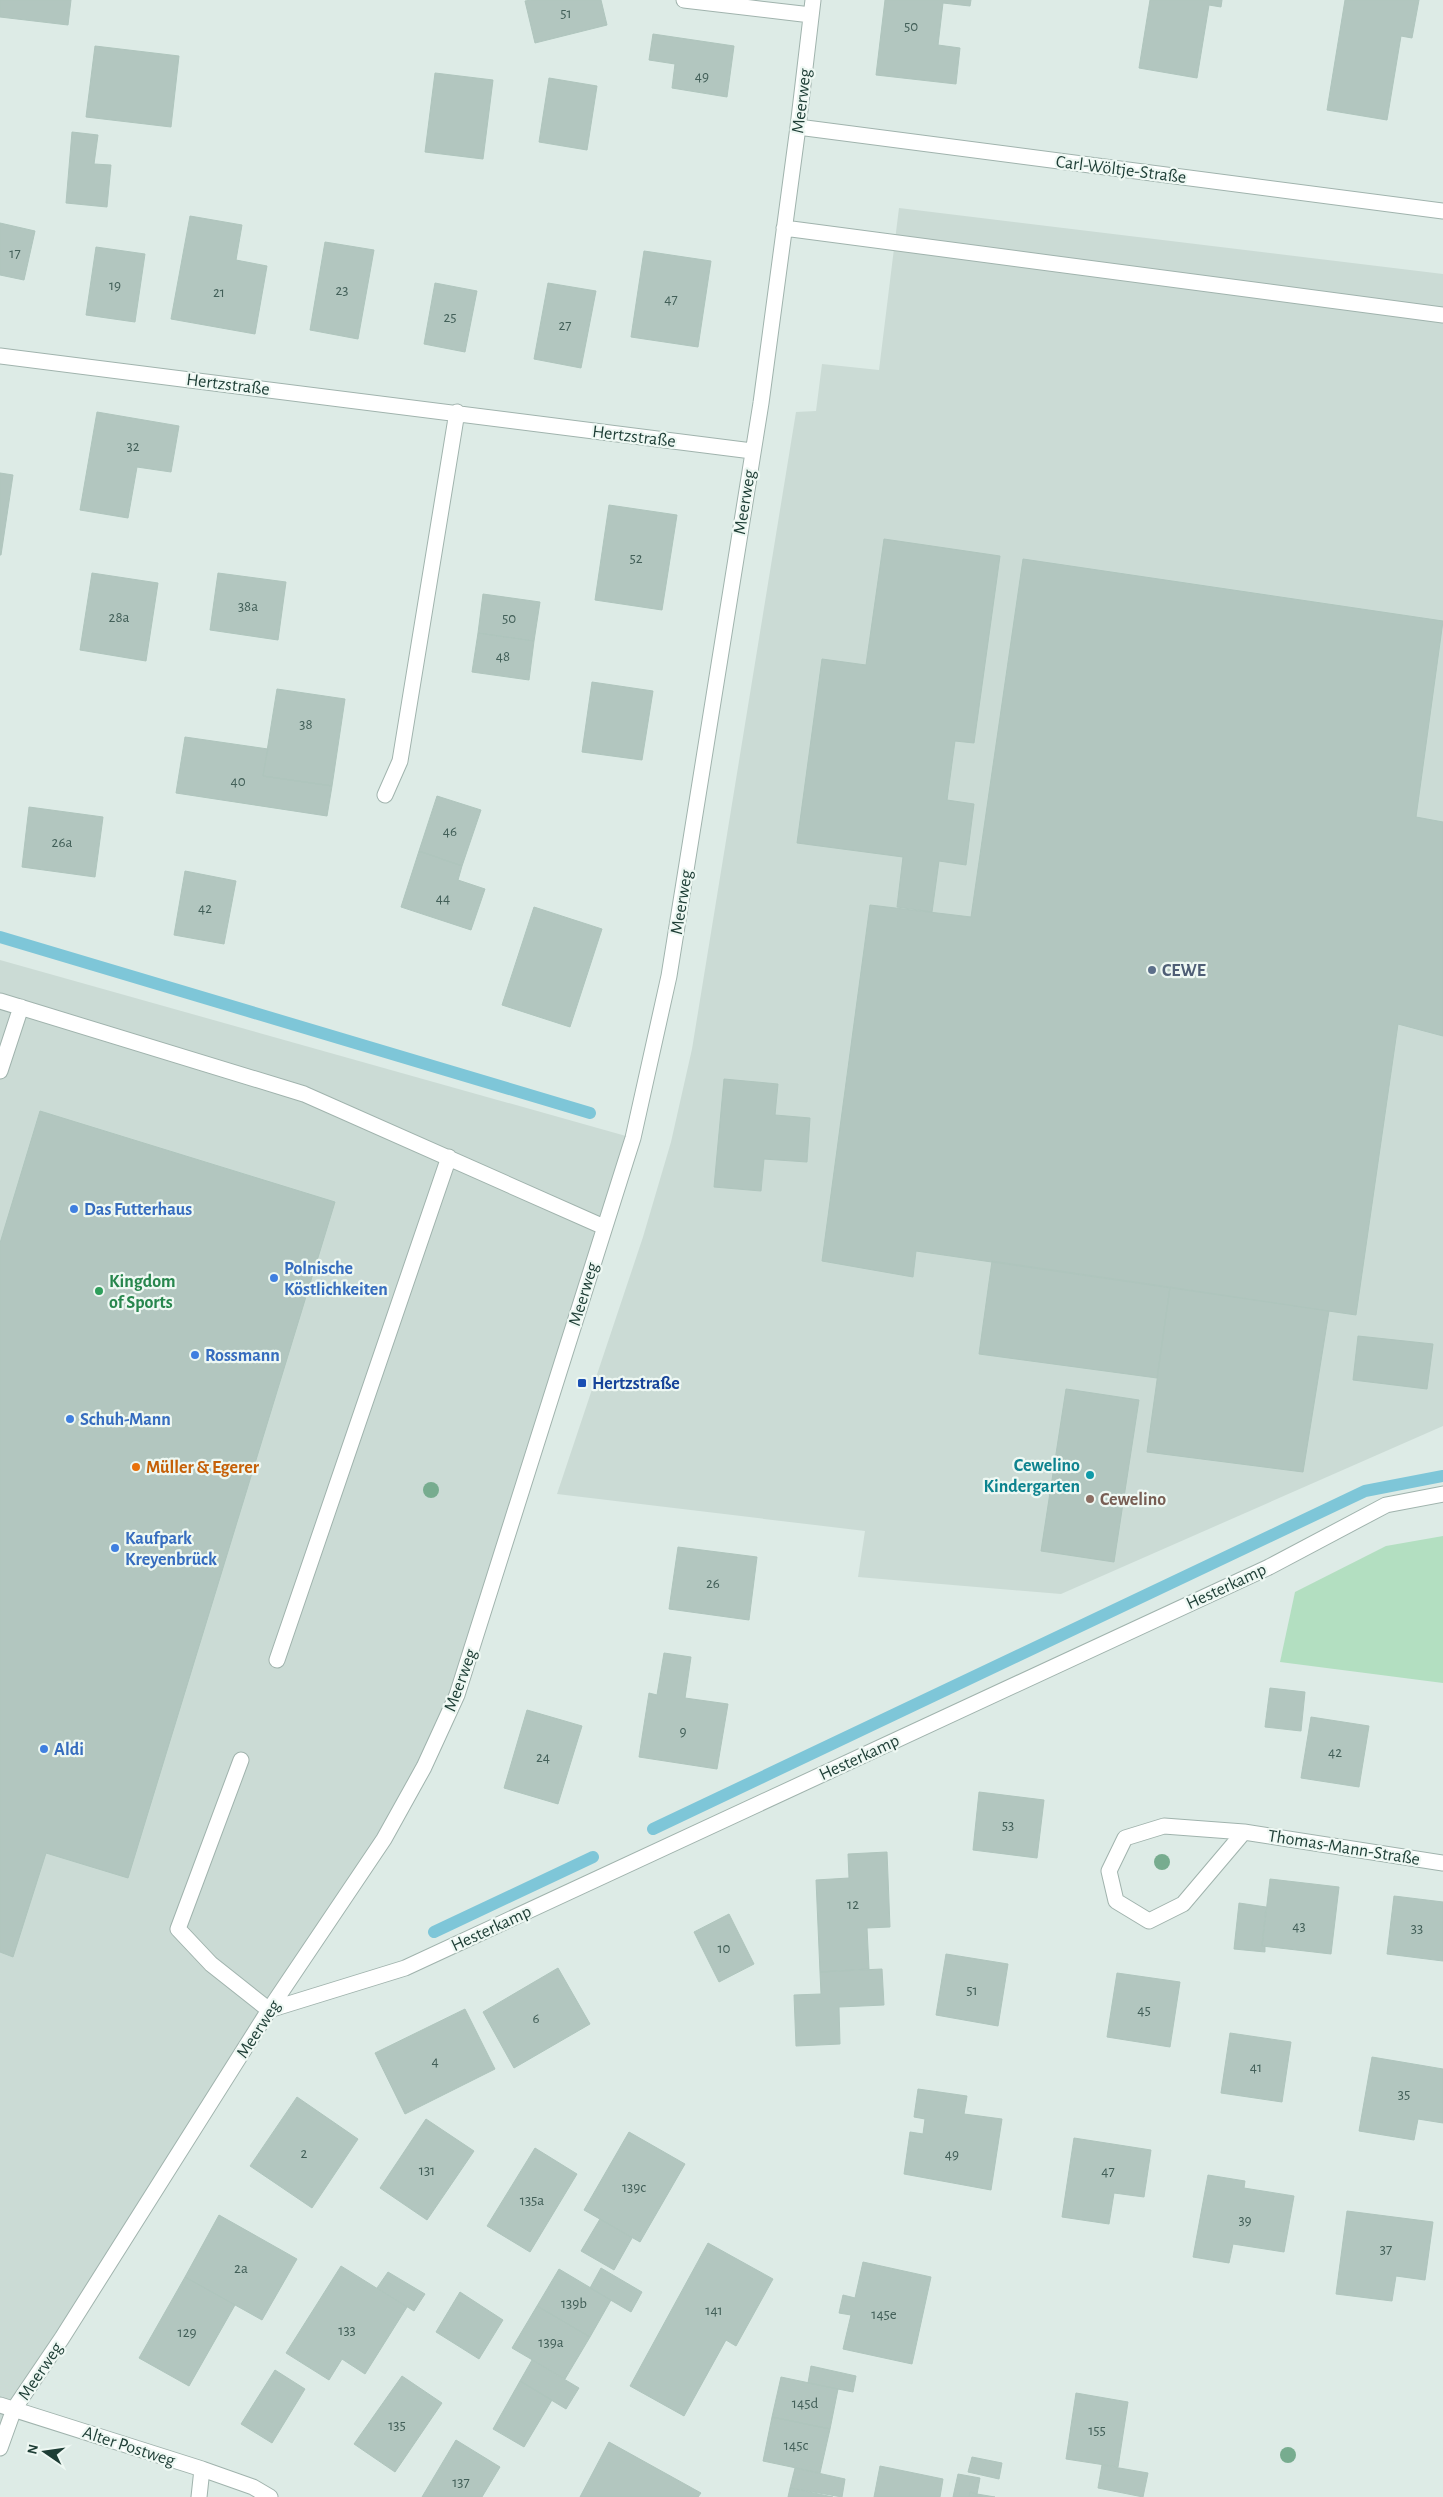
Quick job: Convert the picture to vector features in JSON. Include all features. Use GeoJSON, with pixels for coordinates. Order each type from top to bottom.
{"type":"FeatureCollection","features":[{"type":"Feature","properties":{"kind":"street","name":"Meerweg"},"geometry":{"type":"LineString","coordinates":[[0,2448],[7,2407],[68,2330],[269,2010],[384,1839],[424,1767],[457,1695],[633,1138],[669,976],[761,403],[812,7],[684,0]]}},
{"type":"Feature","properties":{"kind":"street","name":"Carl-Wöltje-Straße"},"geometry":{"type":"LineString","coordinates":[[798,127],[1443,211]]}},
{"type":"Feature","properties":{"kind":"street"},"geometry":{"type":"LineString","coordinates":[[784,228],[1443,315]]}},
{"type":"Feature","properties":{"kind":"street","name":"Hertzstraße"},"geometry":{"type":"LineString","coordinates":[[0,356],[457,412],[752,451]]}},
{"type":"Feature","properties":{"kind":"street"},"geometry":{"type":"LineString","coordinates":[[385,795],[400,761],[457,412]]}},
{"type":"Feature","properties":{"kind":"street"},"geometry":{"type":"LineString","coordinates":[[0,1001],[304,1094],[604,1227]]}},
{"type":"Feature","properties":{"kind":"street"},"geometry":{"type":"LineString","coordinates":[[0,1071],[22,1007]]}},
{"type":"Feature","properties":{"kind":"street"},"geometry":{"type":"LineString","coordinates":[[277,1660],[449,1157]]}},
{"type":"Feature","properties":{"kind":"street","name":"Hesterkamp"},"geometry":{"type":"LineString","coordinates":[[269,2010],[405,1968],[1269,1567],[1386,1505],[1443,1494]]}},
{"type":"Feature","properties":{"kind":"street"},"geometry":{"type":"LineString","coordinates":[[241,1760],[178,1929],[212,1964],[269,2010]]}},
{"type":"Feature","properties":{"kind":"street","name":"Thomas-Mann-Straße"},"geometry":{"type":"LineString","coordinates":[[1244,1832],[1183,1904],[1149,1921],[1116,1901],[1109,1871],[1126,1838],[1164,1826],[1244,1832],[1443,1862]]}},
{"type":"Feature","properties":{"kind":"street","name":"Alter Postweg"},"geometry":{"type":"LineString","coordinates":[[7,2407],[202,2469],[253,2487],[270,2497]]}},
{"type":"Feature","properties":{"kind":"street"},"geometry":{"type":"LineString","coordinates":[[199,2497],[202,2469]]}},
{"type":"Feature","properties":{"kind":"shaded area"},"geometry":{"type":"Polygon","coordinates":[[[899,208],[1443,274],[1443,1426],[1061,1594],[858,1577],[865,1531],[557,1494],[643,1237],[671,1142],[692,1049],[796,412],[816,411],[822,364],[879,370],[899,208]]]}},
{"type":"Feature","properties":{"kind":"shaded area"},"geometry":{"type":"Polygon","coordinates":[[[0,960],[633,1138],[457,1695],[424,1767],[62,2338],[0,2448],[0,960]]]}},
{"type":"Feature","properties":{"kind":"green space"},"geometry":{"type":"Polygon","coordinates":[[[1443,1536],[1443,1683],[1280,1662],[1295,1592],[1386,1546],[1443,1536]]]}},
{"type":"Feature","properties":{"kind":"building"},"geometry":{"type":"Polygon","coordinates":[[[0,0],[71,0],[68,25],[0,17],[0,0]]]}},
{"type":"Feature","properties":{"kind":"building"},"geometry":{"type":"Polygon","coordinates":[[[601,0],[607,25],[535,43],[525,1],[601,0]]]}},
{"type":"Feature","properties":{"kind":"building"},"geometry":{"type":"Polygon","coordinates":[[[885,0],[971,0],[970,6],[943,3],[938,45],[960,48],[956,84],[876,75],[885,0]]]}},
{"type":"Feature","properties":{"kind":"building"},"geometry":{"type":"Polygon","coordinates":[[[1150,0],[1222,0],[1221,7],[1209,5],[1197,78],[1139,68],[1150,0]]]}},
{"type":"Feature","properties":{"kind":"building"},"geometry":{"type":"Polygon","coordinates":[[[1345,0],[1419,0],[1412,38],[1401,36],[1387,120],[1327,110],[1345,0]]]}},
{"type":"Feature","properties":{"kind":"building"},"geometry":{"type":"Polygon","coordinates":[[[653,34],[734,46],[727,97],[672,88],[675,64],[649,60],[653,34]]]}},
{"type":"Feature","properties":{"kind":"building"},"geometry":{"type":"Polygon","coordinates":[[[95,46],[179,56],[171,127],[86,117],[95,46]]]}},
{"type":"Feature","properties":{"kind":"building"},"geometry":{"type":"Polygon","coordinates":[[[435,73],[493,80],[483,159],[425,152],[435,73]]]}},
{"type":"Feature","properties":{"kind":"building"},"geometry":{"type":"Polygon","coordinates":[[[549,78],[597,86],[587,150],[539,142],[549,78]]]}},
{"type":"Feature","properties":{"kind":"building"},"geometry":{"type":"Polygon","coordinates":[[[72,132],[98,135],[94,164],[111,165],[107,207],[66,203],[72,132]]]}},
{"type":"Feature","properties":{"kind":"building"},"geometry":{"type":"Polygon","coordinates":[[[190,216],[242,225],[236,260],[267,266],[255,334],[171,319],[190,216]]]}},
{"type":"Feature","properties":{"kind":"building"},"geometry":{"type":"Polygon","coordinates":[[[0,223],[35,231],[24,280],[0,275],[0,223]]]}},
{"type":"Feature","properties":{"kind":"building"},"geometry":{"type":"Polygon","coordinates":[[[325,242],[374,250],[358,339],[310,330],[325,242]]]}},
{"type":"Feature","properties":{"kind":"building"},"geometry":{"type":"Polygon","coordinates":[[[96,247],[145,254],[135,322],[86,315],[96,247]]]}},
{"type":"Feature","properties":{"kind":"building"},"geometry":{"type":"Polygon","coordinates":[[[644,251],[711,261],[698,347],[631,337],[644,251]]]}},
{"type":"Feature","properties":{"kind":"building"},"geometry":{"type":"Polygon","coordinates":[[[435,283],[477,291],[465,352],[424,344],[435,283]]]}},
{"type":"Feature","properties":{"kind":"building"},"geometry":{"type":"Polygon","coordinates":[[[548,283],[596,291],[581,368],[534,359],[548,283]]]}},
{"type":"Feature","properties":{"kind":"building"},"geometry":{"type":"Polygon","coordinates":[[[97,412],[179,426],[171,472],[137,467],[128,518],[80,510],[97,412]]]}},
{"type":"Feature","properties":{"kind":"building"},"geometry":{"type":"Polygon","coordinates":[[[0,473],[13,475],[1,555],[0,555],[0,473]]]}},
{"type":"Feature","properties":{"kind":"building"},"geometry":{"type":"Polygon","coordinates":[[[609,505],[677,515],[662,610],[595,600],[609,505]]]}},
{"type":"Feature","properties":{"kind":"building"},"geometry":{"type":"Polygon","coordinates":[[[884,539],[1000,556],[974,743],[955,741],[947,800],[974,804],[966,865],[939,861],[932,912],[897,907],[903,857],[797,843],[822,659],[866,665],[884,539]]]}},
{"type":"Feature","properties":{"kind":"building","name":"CEWE"},"geometry":{"type":"Polygon","coordinates":[[[1023,559],[1443,621],[1416,817],[1443,822],[1443,1036],[1398,1024],[1356,1315],[916,1251],[913,1277],[822,1261],[870,905],[971,917],[1023,559]]]}},
{"type":"Feature","properties":{"kind":"building"},"geometry":{"type":"Polygon","coordinates":[[[92,573],[158,583],[146,661],[80,650],[92,573]]]}},
{"type":"Feature","properties":{"kind":"building"},"geometry":{"type":"Polygon","coordinates":[[[218,573],[286,582],[278,640],[210,630],[218,573]]]}},
{"type":"Feature","properties":{"kind":"building"},"geometry":{"type":"Polygon","coordinates":[[[483,594],[540,602],[534,641],[478,633],[483,594]]]}},
{"type":"Feature","properties":{"kind":"building"},"geometry":{"type":"Polygon","coordinates":[[[478,633],[534,641],[529,680],[472,672],[478,633]]]}},
{"type":"Feature","properties":{"kind":"building"},"geometry":{"type":"Polygon","coordinates":[[[592,682],[653,691],[642,760],[582,752],[592,682]]]}},
{"type":"Feature","properties":{"kind":"building"},"geometry":{"type":"Polygon","coordinates":[[[277,689],[345,699],[332,786],[263,776],[277,689]]]}},
{"type":"Feature","properties":{"kind":"building"},"geometry":{"type":"Polygon","coordinates":[[[185,737],[268,749],[263,776],[332,786],[327,816],[176,793],[185,737]]]}},
{"type":"Feature","properties":{"kind":"building"},"geometry":{"type":"Polygon","coordinates":[[[437,796],[481,810],[462,866],[419,851],[437,796]]]}},
{"type":"Feature","properties":{"kind":"building"},"geometry":{"type":"Polygon","coordinates":[[[29,807],[103,817],[95,877],[22,867],[29,807]]]}},
{"type":"Feature","properties":{"kind":"building"},"geometry":{"type":"Polygon","coordinates":[[[419,851],[462,866],[458,880],[485,889],[471,930],[401,907],[419,851]]]}},
{"type":"Feature","properties":{"kind":"building"},"geometry":{"type":"Polygon","coordinates":[[[185,871],[236,881],[224,944],[174,935],[185,871]]]}},
{"type":"Feature","properties":{"kind":"building"},"geometry":{"type":"Polygon","coordinates":[[[534,907],[602,929],[570,1027],[502,1005],[534,907]]]}},
{"type":"Feature","properties":{"kind":"building"},"geometry":{"type":"Polygon","coordinates":[[[724,1079],[778,1084],[775,1115],[810,1118],[807,1162],[764,1159],[761,1191],[714,1187],[724,1079]]]}},
{"type":"Feature","properties":{"kind":"building","name":"Kaufpark Kreyenbrück"},"geometry":{"type":"Polygon","coordinates":[[[40,1111],[335,1202],[128,1878],[46,1853],[13,1957],[0,1952],[0,1243],[40,1111]]]}},
{"type":"Feature","properties":{"kind":"building"},"geometry":{"type":"Polygon","coordinates":[[[992,1261],[1170,1287],[1157,1378],[979,1354],[992,1261]]]}},
{"type":"Feature","properties":{"kind":"building"},"geometry":{"type":"Polygon","coordinates":[[[1170,1287],[1329,1311],[1303,1472],[1147,1452],[1170,1287]]]}},
{"type":"Feature","properties":{"kind":"building"},"geometry":{"type":"Polygon","coordinates":[[[1358,1336],[1433,1344],[1427,1389],[1353,1380],[1358,1336]]]}},
{"type":"Feature","properties":{"kind":"building","name":"Cewelino Kindergarten"},"geometry":{"type":"Polygon","coordinates":[[[1066,1389],[1139,1400],[1114,1562],[1041,1551],[1066,1389]]]}},
{"type":"Feature","properties":{"kind":"building"},"geometry":{"type":"Polygon","coordinates":[[[678,1547],[757,1557],[749,1620],[669,1609],[678,1547]]]}},
{"type":"Feature","properties":{"kind":"building"},"geometry":{"type":"Polygon","coordinates":[[[664,1653],[691,1657],[685,1698],[728,1704],[717,1769],[639,1757],[649,1693],[657,1695],[664,1653]]]}},
{"type":"Feature","properties":{"kind":"building"},"geometry":{"type":"Polygon","coordinates":[[[1270,1688],[1305,1692],[1301,1731],[1265,1727],[1270,1688]]]}},
{"type":"Feature","properties":{"kind":"building"},"geometry":{"type":"Polygon","coordinates":[[[527,1710],[582,1726],[558,1804],[504,1788],[527,1710]]]}},
{"type":"Feature","properties":{"kind":"building"},"geometry":{"type":"Polygon","coordinates":[[[1311,1717],[1369,1726],[1359,1787],[1301,1778],[1311,1717]]]}},
{"type":"Feature","properties":{"kind":"building"},"geometry":{"type":"Polygon","coordinates":[[[979,1792],[1044,1800],[1037,1858],[973,1850],[979,1792]]]}},
{"type":"Feature","properties":{"kind":"building"},"geometry":{"type":"Polygon","coordinates":[[[887,1852],[890,1927],[867,1928],[869,1969],[820,1972],[816,1880],[849,1878],[848,1854],[887,1852]]]}},
{"type":"Feature","properties":{"kind":"building"},"geometry":{"type":"Polygon","coordinates":[[[1270,1879],[1339,1887],[1331,1954],[1262,1946],[1270,1879]]]}},
{"type":"Feature","properties":{"kind":"building"},"geometry":{"type":"Polygon","coordinates":[[[1394,1896],[1443,1902],[1443,1961],[1387,1954],[1394,1896]]]}},
{"type":"Feature","properties":{"kind":"building"},"geometry":{"type":"Polygon","coordinates":[[[1239,1903],[1266,1907],[1262,1946],[1265,1946],[1265,1952],[1234,1949],[1239,1903]]]}},
{"type":"Feature","properties":{"kind":"building"},"geometry":{"type":"Polygon","coordinates":[[[729,1914],[754,1964],[719,1982],[694,1932],[729,1914]]]}},
{"type":"Feature","properties":{"kind":"building"},"geometry":{"type":"Polygon","coordinates":[[[946,1954],[1008,1964],[998,2026],[936,2015],[946,1954]]]}},
{"type":"Feature","properties":{"kind":"building"},"geometry":{"type":"Polygon","coordinates":[[[558,1968],[590,2024],[514,2068],[483,2012],[558,1968]]]}},
{"type":"Feature","properties":{"kind":"building"},"geometry":{"type":"Polygon","coordinates":[[[882,1969],[884,2005],[839,2007],[840,2044],[796,2046],[794,1995],[821,1994],[820,1972],[882,1969]]]}},
{"type":"Feature","properties":{"kind":"building"},"geometry":{"type":"Polygon","coordinates":[[[1117,1973],[1180,1982],[1170,2047],[1107,2037],[1117,1973]]]}},
{"type":"Feature","properties":{"kind":"building"},"geometry":{"type":"Polygon","coordinates":[[[465,2009],[495,2069],[405,2114],[375,2053],[465,2009]]]}},
{"type":"Feature","properties":{"kind":"building"},"geometry":{"type":"Polygon","coordinates":[[[1230,2033],[1291,2042],[1282,2102],[1221,2093],[1230,2033]]]}},
{"type":"Feature","properties":{"kind":"building"},"geometry":{"type":"Polygon","coordinates":[[[1372,2057],[1443,2069],[1443,2123],[1418,2119],[1414,2140],[1359,2131],[1372,2057]]]}},
{"type":"Feature","properties":{"kind":"building"},"geometry":{"type":"Polygon","coordinates":[[[918,2089],[967,2096],[964,2114],[1002,2119],[991,2190],[904,2174],[910,2132],[923,2134],[925,2119],[914,2117],[918,2089]]]}},
{"type":"Feature","properties":{"kind":"building"},"geometry":{"type":"Polygon","coordinates":[[[297,2097],[358,2139],[312,2208],[250,2166],[297,2097]]]}},
{"type":"Feature","properties":{"kind":"building"},"geometry":{"type":"Polygon","coordinates":[[[426,2119],[474,2151],[427,2220],[380,2188],[426,2119]]]}},
{"type":"Feature","properties":{"kind":"building"},"geometry":{"type":"Polygon","coordinates":[[[629,2132],[685,2164],[640,2242],[584,2210],[629,2132]]]}},
{"type":"Feature","properties":{"kind":"building"},"geometry":{"type":"Polygon","coordinates":[[[1074,2138],[1151,2150],[1144,2197],[1114,2193],[1109,2224],[1062,2217],[1074,2138]]]}},
{"type":"Feature","properties":{"kind":"building"},"geometry":{"type":"Polygon","coordinates":[[[535,2148],[577,2174],[530,2252],[487,2226],[535,2148]]]}},
{"type":"Feature","properties":{"kind":"building"},"geometry":{"type":"Polygon","coordinates":[[[1208,2175],[1245,2181],[1244,2188],[1294,2196],[1284,2252],[1233,2244],[1229,2263],[1193,2257],[1208,2175]]]}},
{"type":"Feature","properties":{"kind":"building"},"geometry":{"type":"Polygon","coordinates":[[[1347,2211],[1433,2222],[1425,2280],[1396,2276],[1392,2301],[1336,2294],[1347,2211]]]}},
{"type":"Feature","properties":{"kind":"building"},"geometry":{"type":"Polygon","coordinates":[[[219,2215],[297,2259],[262,2320],[185,2277],[219,2215]]]}},
{"type":"Feature","properties":{"kind":"building"},"geometry":{"type":"Polygon","coordinates":[[[600,2219],[632,2238],[614,2270],[581,2251],[600,2219]]]}},
{"type":"Feature","properties":{"kind":"building"},"geometry":{"type":"Polygon","coordinates":[[[708,2243],[773,2279],[736,2346],[726,2340],[684,2416],[630,2386],[708,2243]]]}},
{"type":"Feature","properties":{"kind":"building"},"geometry":{"type":"Polygon","coordinates":[[[863,2262],[931,2277],[912,2364],[843,2349],[851,2315],[839,2313],[843,2295],[855,2298],[863,2262]]]}},
{"type":"Feature","properties":{"kind":"building"},"geometry":{"type":"Polygon","coordinates":[[[341,2266],[407,2307],[365,2374],[342,2359],[329,2380],[286,2353],[341,2266]]]}},
{"type":"Feature","properties":{"kind":"building"},"geometry":{"type":"Polygon","coordinates":[[[601,2268],[642,2292],[631,2312],[590,2288],[601,2268]]]}},
{"type":"Feature","properties":{"kind":"building"},"geometry":{"type":"Polygon","coordinates":[[[559,2269],[611,2300],[590,2337],[537,2306],[559,2269]]]}},
{"type":"Feature","properties":{"kind":"building"},"geometry":{"type":"Polygon","coordinates":[[[388,2272],[425,2294],[414,2311],[377,2288],[388,2272]]]}},
{"type":"Feature","properties":{"kind":"building"},"geometry":{"type":"Polygon","coordinates":[[[185,2277],[235,2305],[189,2386],[139,2358],[185,2277]]]}},
{"type":"Feature","properties":{"kind":"building"},"geometry":{"type":"Polygon","coordinates":[[[460,2292],[503,2320],[479,2359],[436,2332],[460,2292]]]}},
{"type":"Feature","properties":{"kind":"building"},"geometry":{"type":"Polygon","coordinates":[[[537,2306],[590,2337],[565,2379],[512,2348],[537,2306]]]}},
{"type":"Feature","properties":{"kind":"building"},"geometry":{"type":"Polygon","coordinates":[[[532,2360],[579,2388],[566,2409],[520,2381],[532,2360]]]}},
{"type":"Feature","properties":{"kind":"building"},"geometry":{"type":"Polygon","coordinates":[[[811,2366],[856,2376],[853,2392],[808,2383],[811,2366]]]}},
{"type":"Feature","properties":{"kind":"building"},"geometry":{"type":"Polygon","coordinates":[[[275,2370],[305,2389],[272,2443],[241,2424],[275,2370]]]}},
{"type":"Feature","properties":{"kind":"building"},"geometry":{"type":"Polygon","coordinates":[[[402,2376],[442,2403],[395,2472],[354,2444],[402,2376]]]}},
{"type":"Feature","properties":{"kind":"building"},"geometry":{"type":"Polygon","coordinates":[[[781,2377],[838,2389],[830,2429],[772,2417],[781,2377]]]}},
{"type":"Feature","properties":{"kind":"building"},"geometry":{"type":"Polygon","coordinates":[[[520,2381],[552,2400],[524,2447],[493,2429],[520,2381]]]}},
{"type":"Feature","properties":{"kind":"building"},"geometry":{"type":"Polygon","coordinates":[[[1076,2393],[1128,2402],[1118,2467],[1066,2459],[1076,2393]]]}},
{"type":"Feature","properties":{"kind":"building"},"geometry":{"type":"Polygon","coordinates":[[[772,2417],[830,2429],[820,2473],[763,2461],[772,2417]]]}},
{"type":"Feature","properties":{"kind":"building"},"geometry":{"type":"Polygon","coordinates":[[[456,2440],[500,2467],[482,2497],[422,2497],[456,2440]]]}},
{"type":"Feature","properties":{"kind":"building"},"geometry":{"type":"Polygon","coordinates":[[[609,2442],[701,2493],[698,2497],[580,2497],[609,2442]]]}},
{"type":"Feature","properties":{"kind":"building"},"geometry":{"type":"Polygon","coordinates":[[[972,2457],[1002,2463],[999,2479],[968,2472],[972,2457]]]}},
{"type":"Feature","properties":{"kind":"building"},"geometry":{"type":"Polygon","coordinates":[[[1102,2465],[1148,2473],[1143,2497],[1098,2488],[1102,2465]]]}},
{"type":"Feature","properties":{"kind":"building"},"geometry":{"type":"Polygon","coordinates":[[[880,2466],[943,2479],[940,2497],[874,2497],[880,2466]]]}},
{"type":"Feature","properties":{"kind":"building"},"geometry":{"type":"Polygon","coordinates":[[[795,2468],[845,2479],[842,2497],[790,2488],[795,2468]]]}},
{"type":"Feature","properties":{"kind":"building"},"geometry":{"type":"Polygon","coordinates":[[[958,2474],[980,2478],[977,2494],[970,2492],[969,2497],[953,2497],[958,2474]]]}},
{"type":"Feature","properties":{"kind":"building"},"geometry":{"type":"Polygon","coordinates":[[[790,2488],[833,2497],[788,2497],[790,2488]]]}},
{"type":"Feature","properties":{"kind":"building"},"geometry":{"type":"Polygon","coordinates":[[[970,2492],[977,2494],[995,2497],[969,2497],[970,2492]]]}},
{"type":"Feature","properties":{"kind":"waterway"},"geometry":{"type":"LineString","coordinates":[[0,937],[590,1113]]}},
{"type":"Feature","properties":{"kind":"waterway"},"geometry":{"type":"LineString","coordinates":[[653,1829],[1365,1491],[1443,1476]]}},
{"type":"Feature","properties":{"kind":"waterway"},"geometry":{"type":"LineString","coordinates":[[434,1932],[593,1857]]}},
{"type":"Feature","properties":{"kind":"place","name":"CEWE"},"geometry":{"type":"Point","coordinates":[1152,970]}},
{"type":"Feature","properties":{"kind":"place","name":"Das Futterhaus"},"geometry":{"type":"Point","coordinates":[74,1209]}},
{"type":"Feature","properties":{"kind":"place","name":"Polnische Köstlichkeiten"},"geometry":{"type":"Point","coordinates":[274,1278]}},
{"type":"Feature","properties":{"kind":"place","name":"Kingdom of Sports"},"geometry":{"type":"Point","coordinates":[99,1291]}},
{"type":"Feature","properties":{"kind":"place","name":"Rossmann"},"geometry":{"type":"Point","coordinates":[195,1355]}},
{"type":"Feature","properties":{"kind":"place","name":"Hertzstraße"},"geometry":{"type":"Point","coordinates":[582,1383]}},
{"type":"Feature","properties":{"kind":"place","name":"Schuh-Mann"},"geometry":{"type":"Point","coordinates":[70,1419]}},
{"type":"Feature","properties":{"kind":"place","name":"Müller & Egerer"},"geometry":{"type":"Point","coordinates":[136,1467]}},
{"type":"Feature","properties":{"kind":"place","name":"Cewelino Kindergarten"},"geometry":{"type":"Point","coordinates":[1090,1475]}},
{"type":"Feature","properties":{"kind":"place","name":"Cewelino"},"geometry":{"type":"Point","coordinates":[1090,1499]}},
{"type":"Feature","properties":{"kind":"place","name":"Kaufpark Kreyenbrück"},"geometry":{"type":"Point","coordinates":[115,1548]}},
{"type":"Feature","properties":{"kind":"place","name":"Aldi"},"geometry":{"type":"Point","coordinates":[44,1749]}}]}
